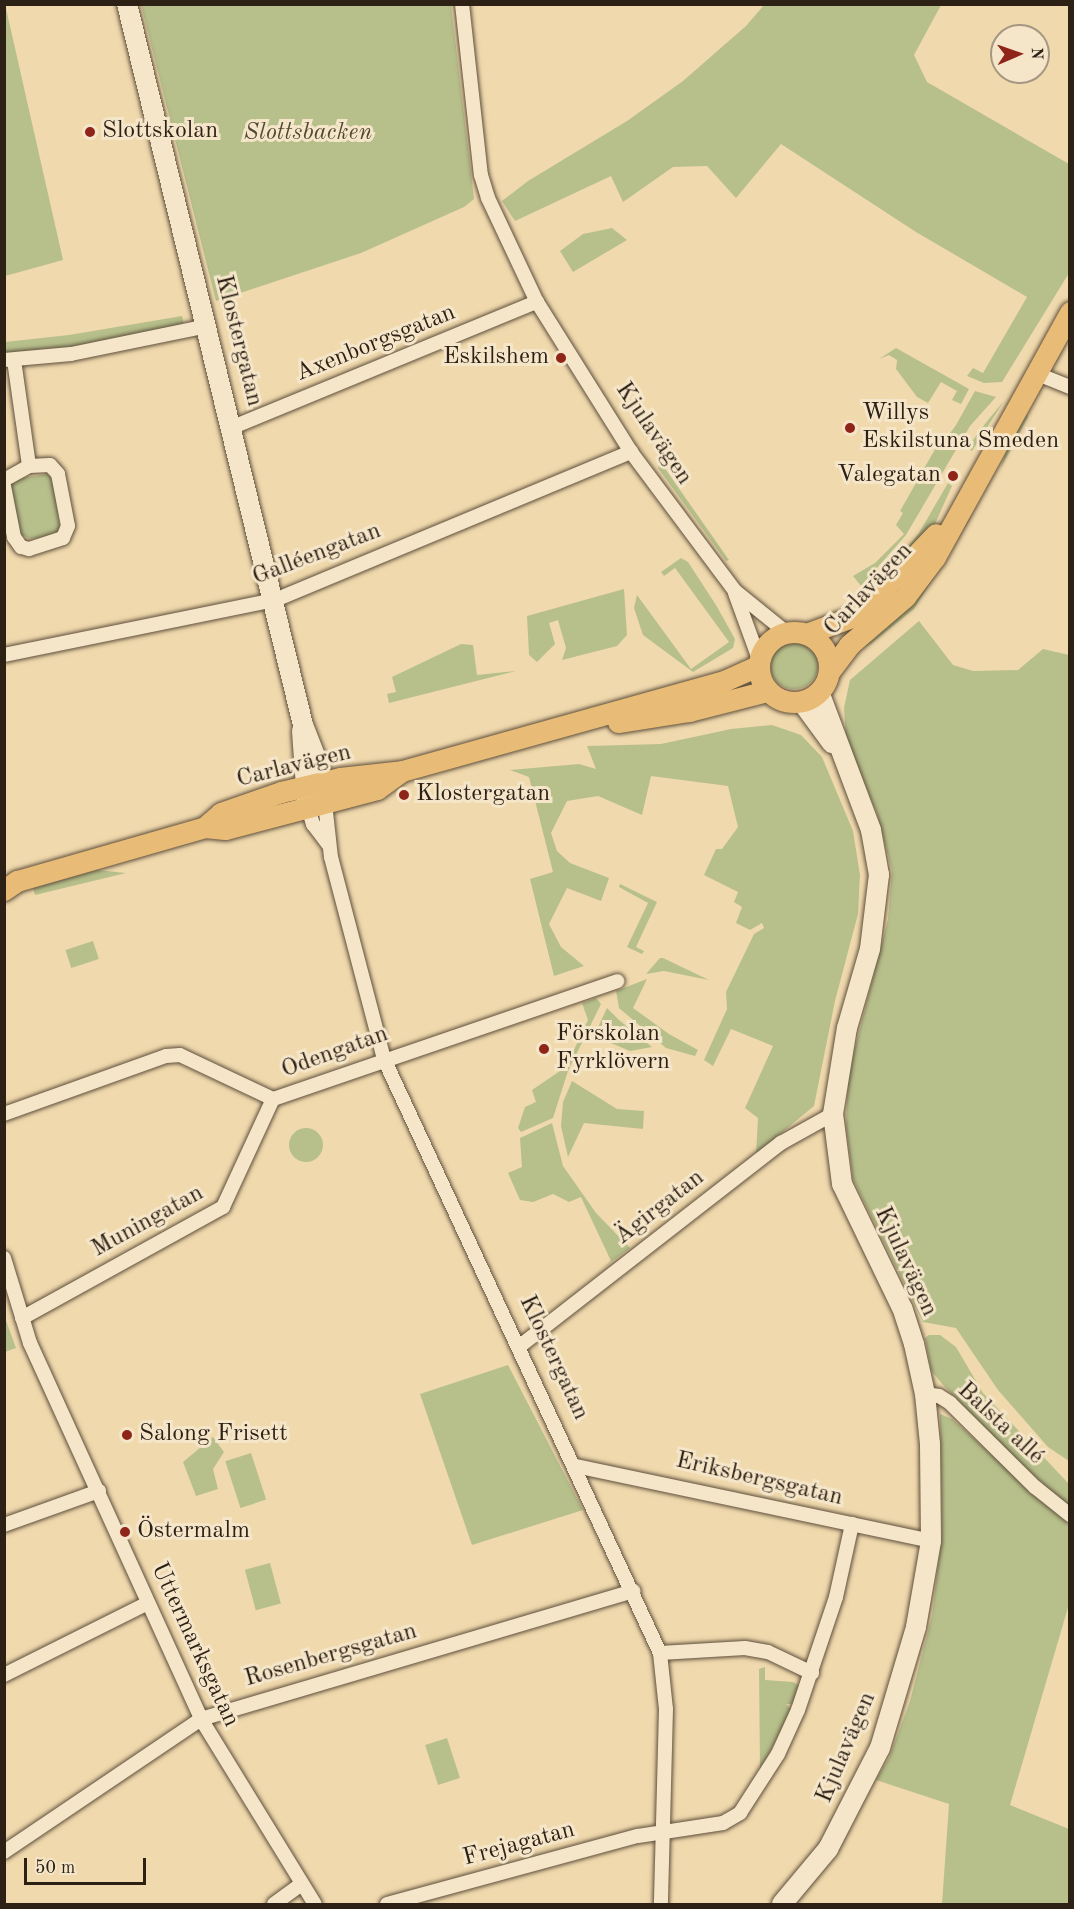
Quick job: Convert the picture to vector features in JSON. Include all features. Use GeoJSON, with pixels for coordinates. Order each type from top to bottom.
{"type":"FeatureCollection","features":[{"type":"Feature","properties":{"kind":"main road","name":"Carlavägen"},"geometry":{"type":"LineString","coordinates":[[829,672],[849,645],[905,597],[936,557],[977,478],[1070,312]]}},
{"type":"Feature","properties":{"kind":"main road","name":"Carlavägen"},"geometry":{"type":"LineString","coordinates":[[797,633],[860,614],[927,548],[977,478]]}},
{"type":"Feature","properties":{"kind":"main road"},"geometry":{"type":"LineString","coordinates":[[797,633],[821,644],[829,672],[810,697],[782,701],[767,691],[759,663],[771,641],[797,633]]}},
{"type":"Feature","properties":{"kind":"main road","name":"Carlavägen"},"geometry":{"type":"LineString","coordinates":[[9,884],[205,827],[225,829],[315,794],[377,789],[402,771],[724,681],[759,663]]}},
{"type":"Feature","properties":{"kind":"main road","name":"Carlavägen"},"geometry":{"type":"LineString","coordinates":[[530,734],[679,712],[767,691]]}},
{"type":"Feature","properties":{"kind":"street","name":"Klostergatan"},"geometry":{"type":"LineString","coordinates":[[127,4],[275,600],[303,725],[315,794],[313,824],[329,845],[384,1059],[576,1466],[660,1653],[666,1709],[661,1905]]}},
{"type":"Feature","properties":{"kind":"street","name":"Kjulavägen"},"geometry":{"type":"LineString","coordinates":[[462,4],[481,175],[488,198],[537,302],[631,452],[735,591],[759,663]]}},
{"type":"Feature","properties":{"kind":"street","name":"Axenborgsgatan"},"geometry":{"type":"LineString","coordinates":[[232,427],[537,302]]}},
{"type":"Feature","properties":{"kind":"street"},"geometry":{"type":"LineString","coordinates":[[29,466],[9,360],[71,354],[208,326]]}},
{"type":"Feature","properties":{"kind":"street"},"geometry":{"type":"LineString","coordinates":[[1035,374],[1070,387]]}},
{"type":"Feature","properties":{"kind":"street","name":"Galléengatan"},"geometry":{"type":"LineString","coordinates":[[4,655],[275,600],[631,452]]}},
{"type":"Feature","properties":{"kind":"street"},"geometry":{"type":"LineString","coordinates":[[4,480],[29,466],[50,465],[58,474],[68,526],[63,538],[29,549],[21,547],[14,537],[4,486]]}},
{"type":"Feature","properties":{"kind":"street","name":"Kjulavägen"},"geometry":{"type":"LineString","coordinates":[[735,591],[797,633]]}},
{"type":"Feature","properties":{"kind":"street","name":"Kjulavägen"},"geometry":{"type":"LineString","coordinates":[[782,1905],[828,1849],[880,1748],[916,1627],[931,1541],[933,1490],[925,1394],[902,1308],[842,1184],[833,1114],[847,1028],[870,949],[879,875],[871,830],[844,760],[810,697]]}},
{"type":"Feature","properties":{"kind":"street","name":"Odengatan"},"geometry":{"type":"LineString","coordinates":[[4,1114],[166,1056],[180,1055],[273,1099],[384,1059],[617,981]]}},
{"type":"Feature","properties":{"kind":"street","name":"Muningatan"},"geometry":{"type":"LineString","coordinates":[[22,1318],[223,1207],[273,1099]]}},
{"type":"Feature","properties":{"kind":"street","name":"Ägirgatan"},"geometry":{"type":"LineString","coordinates":[[520,1346],[780,1143],[833,1114]]}},
{"type":"Feature","properties":{"kind":"street","name":"Uttermarksgatan"},"geometry":{"type":"LineString","coordinates":[[4,1258],[8,1291],[22,1318],[30,1343],[201,1719],[315,1905]]}},
{"type":"Feature","properties":{"kind":"street","name":"Balsta allé"},"geometry":{"type":"LineString","coordinates":[[925,1394],[939,1396],[950,1403],[1019,1473],[1070,1515]]}},
{"type":"Feature","properties":{"kind":"street","name":"Eriksbergsgatan"},"geometry":{"type":"LineString","coordinates":[[576,1466],[931,1541]]}},
{"type":"Feature","properties":{"kind":"street"},"geometry":{"type":"LineString","coordinates":[[4,1525],[99,1491]]}},
{"type":"Feature","properties":{"kind":"street","name":"Frejagatan"},"geometry":{"type":"LineString","coordinates":[[387,1905],[663,1830],[714,1826],[740,1813],[778,1754],[812,1673],[836,1598],[852,1524]]}},
{"type":"Feature","properties":{"kind":"street","name":"Rosenbergsgatan"},"geometry":{"type":"LineString","coordinates":[[4,1852],[201,1719],[633,1591]]}},
{"type":"Feature","properties":{"kind":"street"},"geometry":{"type":"LineString","coordinates":[[4,1675],[148,1603]]}},
{"type":"Feature","properties":{"kind":"street"},"geometry":{"type":"LineString","coordinates":[[660,1653],[745,1648],[768,1652],[812,1673]]}},
{"type":"Feature","properties":{"kind":"street"},"geometry":{"type":"LineString","coordinates":[[274,1905],[302,1884]]}},
{"type":"Feature","properties":{"kind":"green space"},"geometry":{"type":"Polygon","coordinates":[[[4,5],[63,260],[5,276],[4,5]]]}},
{"type":"Feature","properties":{"kind":"green space","name":"Slottsbacken"},"geometry":{"type":"Polygon","coordinates":[[[141,5],[451,5],[474,199],[464,207],[361,253],[216,301],[141,5]]]}},
{"type":"Feature","properties":{"kind":"green space"},"geometry":{"type":"Polygon","coordinates":[[[764,5],[941,5],[914,55],[927,82],[1069,164],[1069,273],[1002,382],[984,383],[967,376],[973,368],[983,373],[1027,297],[916,232],[781,144],[736,198],[707,166],[673,167],[623,202],[611,176],[515,221],[502,201],[528,181],[627,121],[683,81],[746,26],[764,5]]]}},
{"type":"Feature","properties":{"kind":"green space"},"geometry":{"type":"Polygon","coordinates":[[[612,228],[627,240],[573,272],[560,251],[583,234],[612,228]]]}},
{"type":"Feature","properties":{"kind":"green space"},"geometry":{"type":"Polygon","coordinates":[[[182,316],[184,325],[66,349],[5,354],[5,342],[69,335],[182,316]]]}},
{"type":"Feature","properties":{"kind":"green space"},"geometry":{"type":"Polygon","coordinates":[[[896,348],[969,389],[961,404],[952,400],[957,391],[941,382],[928,403],[917,397],[896,369],[897,360],[889,355],[879,359],[896,348]]]}},
{"type":"Feature","properties":{"kind":"green space"},"geometry":{"type":"Polygon","coordinates":[[[975,391],[996,397],[970,426],[906,535],[861,586],[853,576],[875,563],[904,534],[896,525],[903,513],[900,511],[916,483],[920,484],[926,472],[923,470],[944,434],[948,436],[956,425],[975,391]]]}},
{"type":"Feature","properties":{"kind":"green space"},"geometry":{"type":"Polygon","coordinates":[[[1004,401],[972,451],[967,448],[988,420],[1004,401]]]}},
{"type":"Feature","properties":{"kind":"green space"},"geometry":{"type":"Polygon","coordinates":[[[1026,412],[1028,417],[1001,468],[1011,434],[1026,412]]]}},
{"type":"Feature","properties":{"kind":"green space"},"geometry":{"type":"Polygon","coordinates":[[[663,450],[676,460],[664,467],[729,560],[726,561],[658,468],[663,450]]]}},
{"type":"Feature","properties":{"kind":"green space"},"geometry":{"type":"Polygon","coordinates":[[[47,474],[53,481],[60,529],[52,535],[31,539],[19,534],[10,487],[14,479],[47,474]]]}},
{"type":"Feature","properties":{"kind":"green space"},"geometry":{"type":"Polygon","coordinates":[[[948,483],[952,486],[934,526],[889,571],[919,533],[948,483]]]}},
{"type":"Feature","properties":{"kind":"green space"},"geometry":{"type":"Polygon","coordinates":[[[973,514],[914,609],[871,644],[858,650],[973,514]]]}},
{"type":"Feature","properties":{"kind":"green space"},"geometry":{"type":"Polygon","coordinates":[[[681,558],[688,562],[735,639],[733,648],[693,672],[643,635],[634,608],[637,595],[691,669],[729,642],[675,568],[664,576],[661,572],[681,558]]]}},
{"type":"Feature","properties":{"kind":"green space"},"geometry":{"type":"Polygon","coordinates":[[[889,571],[846,614],[837,613],[889,571]]]}},
{"type":"Feature","properties":{"kind":"green space"},"geometry":{"type":"Polygon","coordinates":[[[624,589],[627,635],[617,646],[562,660],[566,648],[558,620],[549,623],[555,644],[537,662],[529,655],[527,616],[624,589]]]}},
{"type":"Feature","properties":{"kind":"green space"},"geometry":{"type":"Polygon","coordinates":[[[919,621],[953,665],[973,671],[1018,670],[1043,649],[1069,655],[1069,1461],[1048,1447],[998,1390],[956,1328],[923,1322],[853,1179],[846,1125],[848,1076],[888,919],[892,871],[877,813],[846,739],[844,708],[850,680],[919,621]]]}},
{"type":"Feature","properties":{"kind":"green space"},"geometry":{"type":"Polygon","coordinates":[[[794,641],[811,648],[818,665],[811,682],[794,689],[777,682],[770,665],[777,648],[794,641]]]}},
{"type":"Feature","properties":{"kind":"green space"},"geometry":{"type":"Polygon","coordinates":[[[461,644],[473,645],[477,675],[516,671],[389,703],[387,694],[396,692],[392,677],[461,644]]]}},
{"type":"Feature","properties":{"kind":"green space"},"geometry":{"type":"Polygon","coordinates":[[[772,725],[801,735],[822,757],[853,831],[860,875],[858,914],[835,1001],[814,1106],[756,1154],[758,1118],[745,1108],[773,1046],[731,1029],[713,1066],[704,1060],[727,1009],[726,992],[754,934],[764,928],[762,923],[750,930],[736,923],[742,907],[734,902],[738,892],[704,875],[716,849],[722,849],[738,827],[728,786],[651,776],[642,815],[598,796],[567,801],[551,833],[557,851],[570,863],[609,878],[601,901],[567,888],[549,924],[561,947],[584,966],[554,976],[530,879],[553,872],[529,777],[510,770],[579,764],[596,769],[587,746],[661,744],[731,729],[772,725]]]}},
{"type":"Feature","properties":{"kind":"green space"},"geometry":{"type":"Polygon","coordinates":[[[97,870],[126,873],[35,895],[33,888],[97,870]]]}},
{"type":"Feature","properties":{"kind":"green space"},"geometry":{"type":"Polygon","coordinates":[[[620,884],[657,902],[636,947],[644,951],[642,954],[627,947],[648,903],[619,887],[620,884]]]}},
{"type":"Feature","properties":{"kind":"green space"},"geometry":{"type":"Polygon","coordinates":[[[93,941],[99,959],[71,968],[65,950],[93,941]]]}},
{"type":"Feature","properties":{"kind":"green space"},"geometry":{"type":"Polygon","coordinates":[[[660,958],[709,980],[664,971],[646,974],[660,958]]]}},
{"type":"Feature","properties":{"kind":"green space"},"geometry":{"type":"Polygon","coordinates":[[[647,979],[633,1008],[669,1034],[698,1050],[695,1056],[666,1048],[619,1008],[616,991],[647,979]]]}},
{"type":"Feature","properties":{"kind":"green space"},"geometry":{"type":"Polygon","coordinates":[[[596,998],[601,1004],[568,1071],[553,1118],[521,1132],[518,1128],[525,1107],[536,1102],[532,1090],[566,1067],[588,1020],[582,1003],[596,998]]]}},
{"type":"Feature","properties":{"kind":"green space"},"geometry":{"type":"Polygon","coordinates":[[[607,1008],[652,1047],[630,1051],[594,1036],[607,1008]]]}},
{"type":"Feature","properties":{"kind":"green space"},"geometry":{"type":"Polygon","coordinates":[[[572,1081],[617,1109],[644,1111],[643,1129],[584,1123],[568,1157],[561,1126],[563,1102],[572,1081]]]}},
{"type":"Feature","properties":{"kind":"green space"},"geometry":{"type":"Polygon","coordinates":[[[552,1123],[563,1166],[596,1213],[630,1248],[601,1269],[611,1261],[581,1197],[569,1202],[553,1194],[533,1202],[520,1200],[508,1173],[522,1167],[520,1138],[552,1123]]]}},
{"type":"Feature","properties":{"kind":"green space"},"geometry":{"type":"Polygon","coordinates":[[[306,1128],[318,1133],[323,1145],[318,1157],[306,1162],[294,1157],[289,1145],[294,1133],[306,1128]]]}},
{"type":"Feature","properties":{"kind":"green space"},"geometry":{"type":"Polygon","coordinates":[[[4,1315],[16,1348],[5,1352],[4,1352],[4,1315]]]}},
{"type":"Feature","properties":{"kind":"green space"},"geometry":{"type":"Polygon","coordinates":[[[929,1335],[940,1335],[956,1347],[983,1393],[1069,1484],[1069,1507],[1009,1453],[943,1385],[931,1370],[925,1338],[929,1335]]]}},
{"type":"Feature","properties":{"kind":"green space"},"geometry":{"type":"Polygon","coordinates":[[[508,1365],[583,1510],[472,1545],[420,1394],[508,1365]]]}},
{"type":"Feature","properties":{"kind":"green space"},"geometry":{"type":"Polygon","coordinates":[[[940,1414],[952,1419],[1069,1525],[1069,1604],[1010,1805],[1069,1829],[1069,1904],[942,1904],[949,1804],[876,1780],[889,1758],[910,1701],[932,1616],[942,1532],[940,1414]]]}},
{"type":"Feature","properties":{"kind":"green space"},"geometry":{"type":"Polygon","coordinates":[[[213,1437],[224,1452],[213,1469],[218,1489],[196,1496],[183,1462],[213,1437]]]}},
{"type":"Feature","properties":{"kind":"green space"},"geometry":{"type":"Polygon","coordinates":[[[251,1453],[266,1500],[240,1508],[225,1461],[251,1453]]]}},
{"type":"Feature","properties":{"kind":"green space"},"geometry":{"type":"Polygon","coordinates":[[[270,1563],[281,1604],[256,1610],[245,1570],[270,1563]]]}},
{"type":"Feature","properties":{"kind":"green space"},"geometry":{"type":"Polygon","coordinates":[[[765,1667],[765,1680],[793,1682],[801,1687],[794,1704],[786,1704],[792,1710],[760,1770],[759,1669],[765,1667]]]}},
{"type":"Feature","properties":{"kind":"green space"},"geometry":{"type":"Polygon","coordinates":[[[447,1738],[460,1778],[438,1785],[425,1745],[447,1738]]]}},
{"type":"Feature","properties":{"kind":"place","name":"Slottskolan"},"geometry":{"type":"Point","coordinates":[90,132]}},
{"type":"Feature","properties":{"kind":"place","name":"Eskilshem"},"geometry":{"type":"Point","coordinates":[561,358]}},
{"type":"Feature","properties":{"kind":"place","name":"Willys Eskilstuna Smeden"},"geometry":{"type":"Point","coordinates":[850,428]}},
{"type":"Feature","properties":{"kind":"place","name":"Valegatan"},"geometry":{"type":"Point","coordinates":[953,476]}},
{"type":"Feature","properties":{"kind":"place","name":"Klostergatan"},"geometry":{"type":"Point","coordinates":[404,795]}},
{"type":"Feature","properties":{"kind":"place","name":"Förskolan Fyrklövern"},"geometry":{"type":"Point","coordinates":[544,1049]}},
{"type":"Feature","properties":{"kind":"place","name":"Salong Frisett"},"geometry":{"type":"Point","coordinates":[127,1435]}},
{"type":"Feature","properties":{"kind":"place","name":"Östermalm"},"geometry":{"type":"Point","coordinates":[125,1532]}}]}
